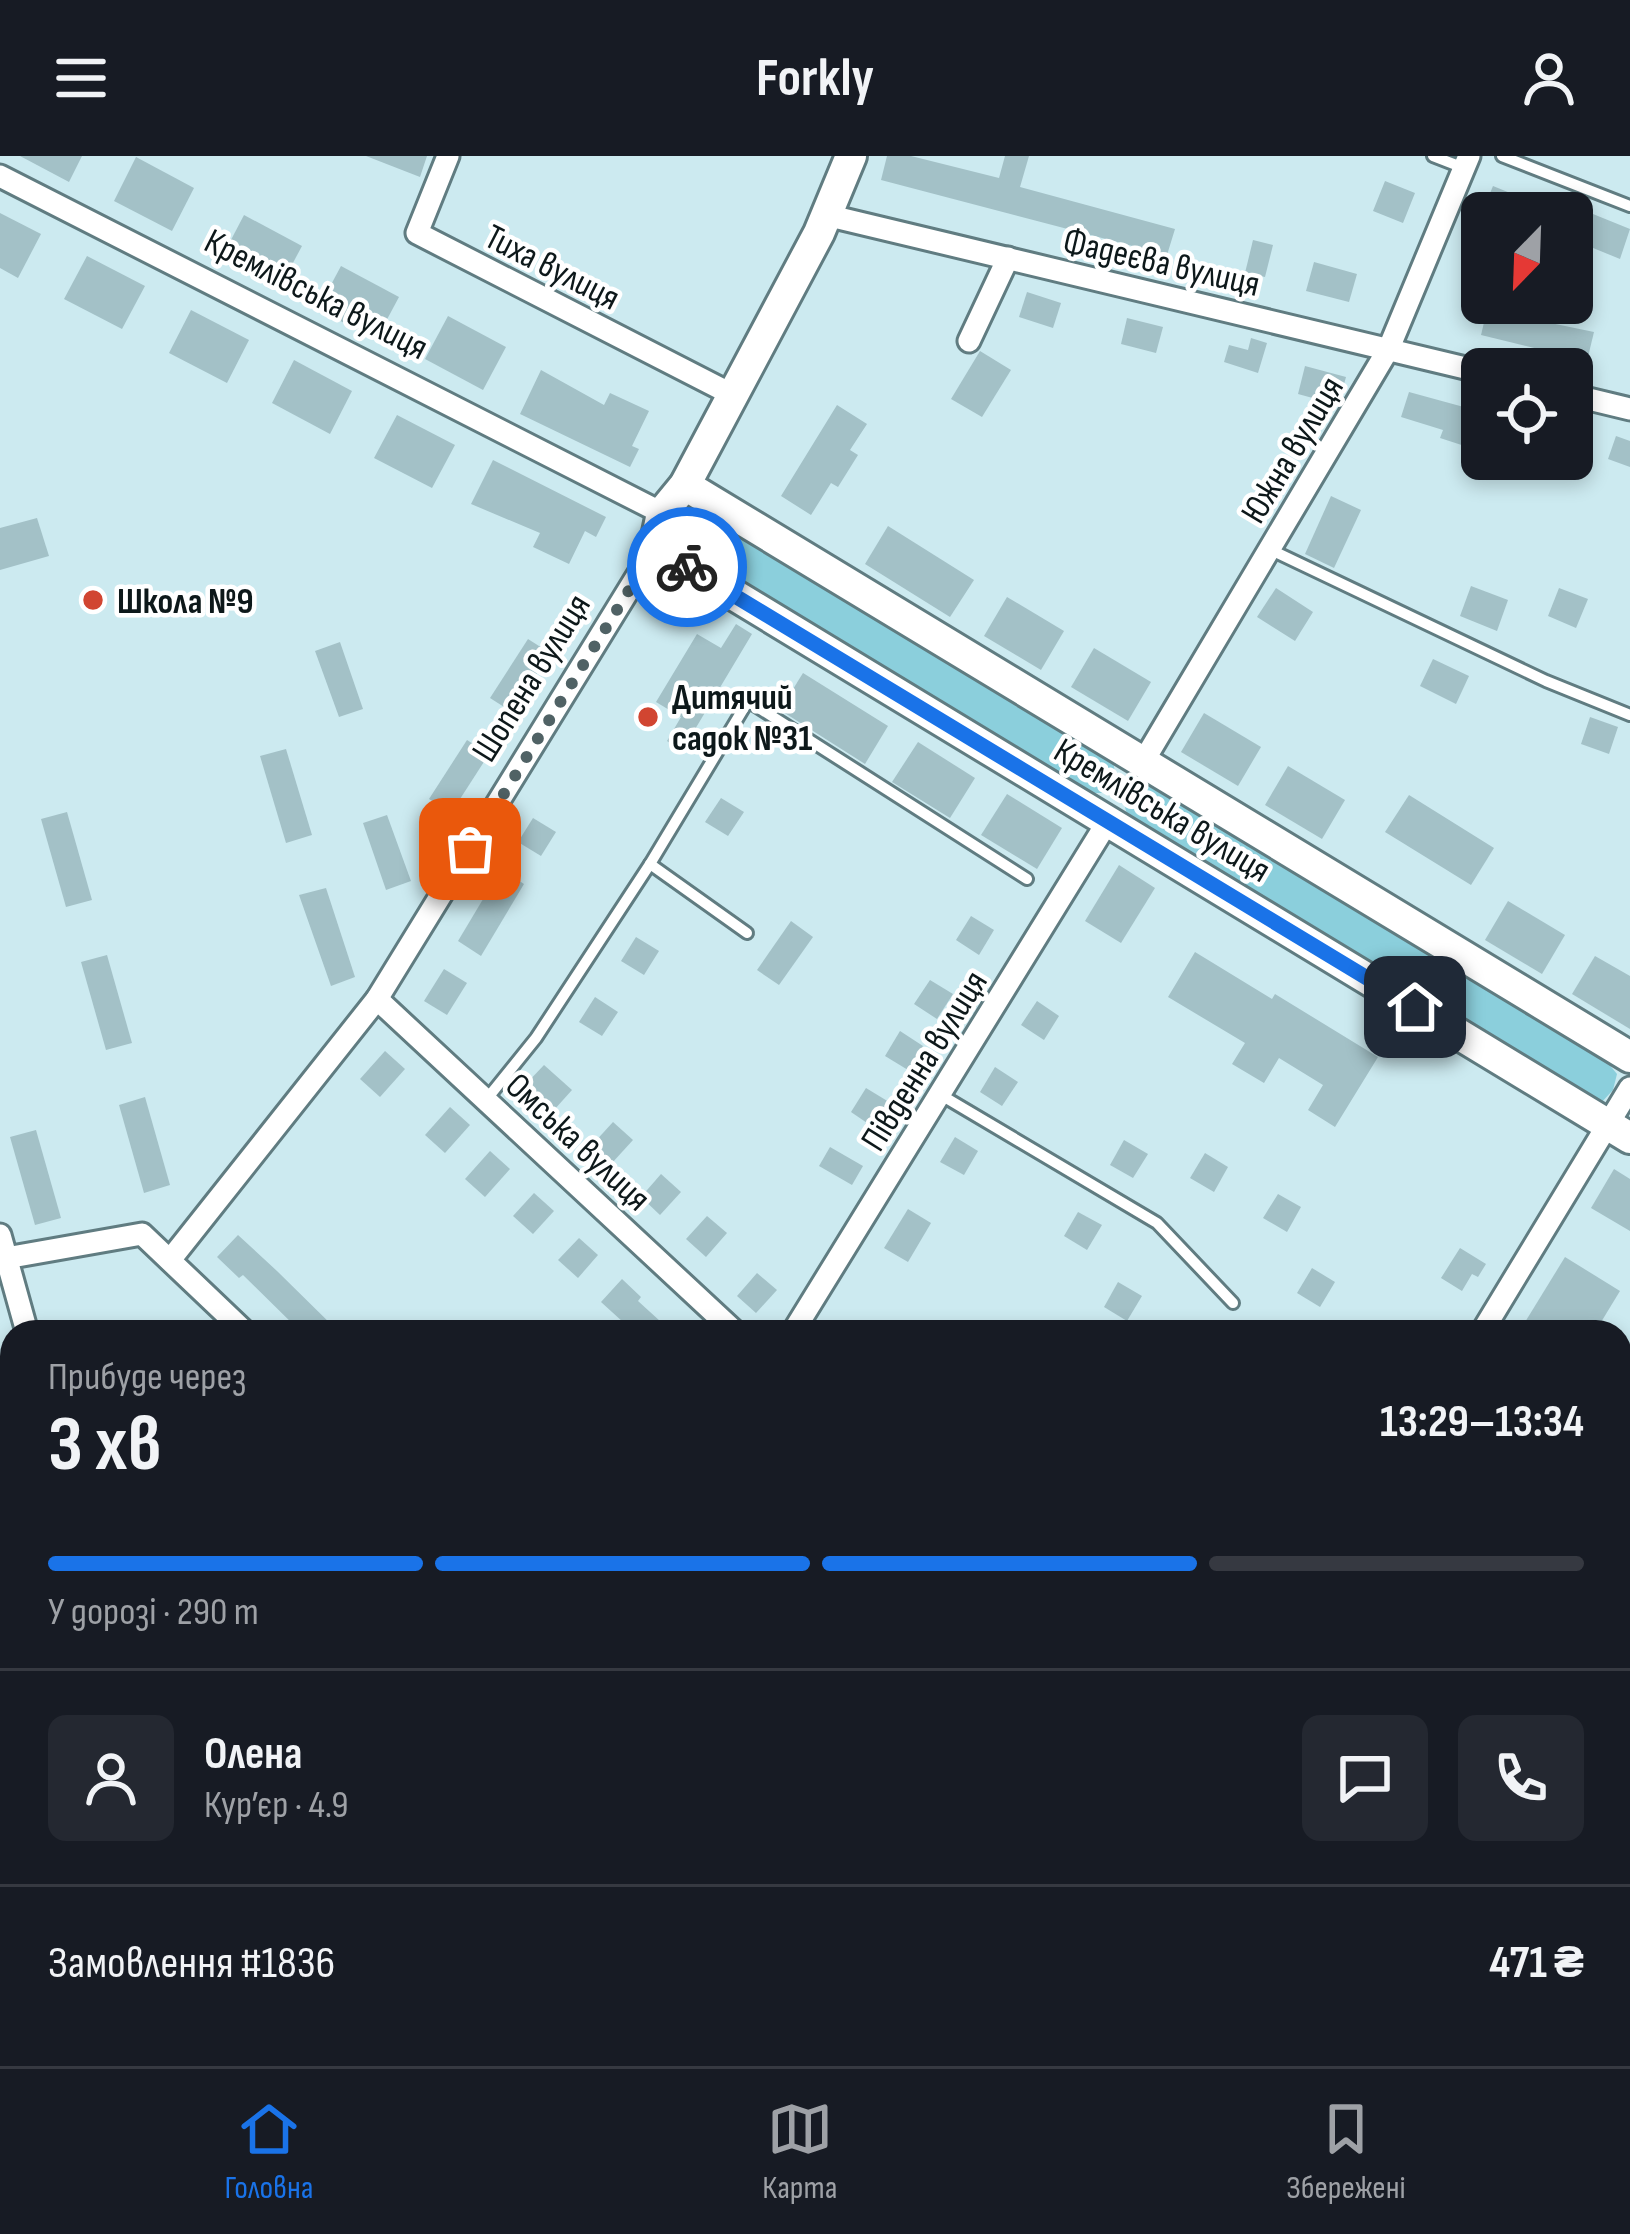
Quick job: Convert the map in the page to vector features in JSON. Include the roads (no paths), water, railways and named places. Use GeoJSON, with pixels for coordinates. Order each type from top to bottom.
{"type":"FeatureCollection","features":[{"type":"Feature","properties":{"kind":"street","name":"Тиха вулиця"},"geometry":{"type":"LineString","coordinates":[[448,156],[417,233],[733,395]]}},
{"type":"Feature","properties":{"kind":"street","name":"Шопена вулиця"},"geometry":{"type":"LineString","coordinates":[[170,1260],[377,999],[655,548],[662,513],[685,485],[733,395],[826,215],[850,156]]}},
{"type":"Feature","properties":{"kind":"street","name":"Южна вулиця"},"geometry":{"type":"LineString","coordinates":[[1143,762],[1389,348],[1467,162]]}},
{"type":"Feature","properties":{"kind":"street","name":"Кремлівська вулиця"},"geometry":{"type":"LineString","coordinates":[[0,176],[662,513]]}},
{"type":"Feature","properties":{"kind":"street","name":"Фадеєва вулиця"},"geometry":{"type":"LineString","coordinates":[[826,215],[1461,366]]}},
{"type":"Feature","properties":{"kind":"street"},"geometry":{"type":"LineString","coordinates":[[969,341],[1008,258]]}},
{"type":"Feature","properties":{"kind":"street"},"geometry":{"type":"LineString","coordinates":[[1593,399],[1630,409]]}},
{"type":"Feature","properties":{"kind":"street","name":"Кремлівська вулиця"},"geometry":{"type":"LineString","coordinates":[[685,485],[1630,1057]]}},
{"type":"Feature","properties":{"kind":"street","name":"Кремлівська вулиця"},"geometry":{"type":"LineString","coordinates":[[655,548],[1619,1131]]}},
{"type":"Feature","properties":{"kind":"street","name":"Південна вулиця"},"geometry":{"type":"LineString","coordinates":[[800,1320],[1108,821]]}},
{"type":"Feature","properties":{"kind":"street","name":"Омська вулиця"},"geometry":{"type":"LineString","coordinates":[[377,999],[722,1320]]}},
{"type":"Feature","properties":{"kind":"street"},"geometry":{"type":"LineString","coordinates":[[1490,1320],[1619,1131],[1630,1088]]}},
{"type":"Feature","properties":{"kind":"street"},"geometry":{"type":"LineString","coordinates":[[24,1320],[3,1247],[142,1234],[232,1320]]}},
{"type":"Feature","properties":{"kind":"lane"},"geometry":{"type":"LineString","coordinates":[[1433,156],[1467,162]]}},
{"type":"Feature","properties":{"kind":"lane"},"geometry":{"type":"LineString","coordinates":[[1502,156],[1630,206]]}},
{"type":"Feature","properties":{"kind":"lane"},"geometry":{"type":"LineString","coordinates":[[1269,549],[1546,682],[1630,715]]}},
{"type":"Feature","properties":{"kind":"lane"},"geometry":{"type":"LineString","coordinates":[[485,1100],[536,1038],[650,864],[748,700],[1027,880]]}},
{"type":"Feature","properties":{"kind":"lane"},"geometry":{"type":"LineString","coordinates":[[650,864],[747,933]]}},
{"type":"Feature","properties":{"kind":"lane"},"geometry":{"type":"LineString","coordinates":[[941,1095],[1157,1223],[1234,1303]]}},
{"type":"Feature","properties":{"kind":"place","name":"Школа №9"},"geometry":{"type":"Point","coordinates":[93,600]}},
{"type":"Feature","properties":{"kind":"place","name":"Дитячий садок №31"},"geometry":{"type":"Point","coordinates":[648,717]}}]}
